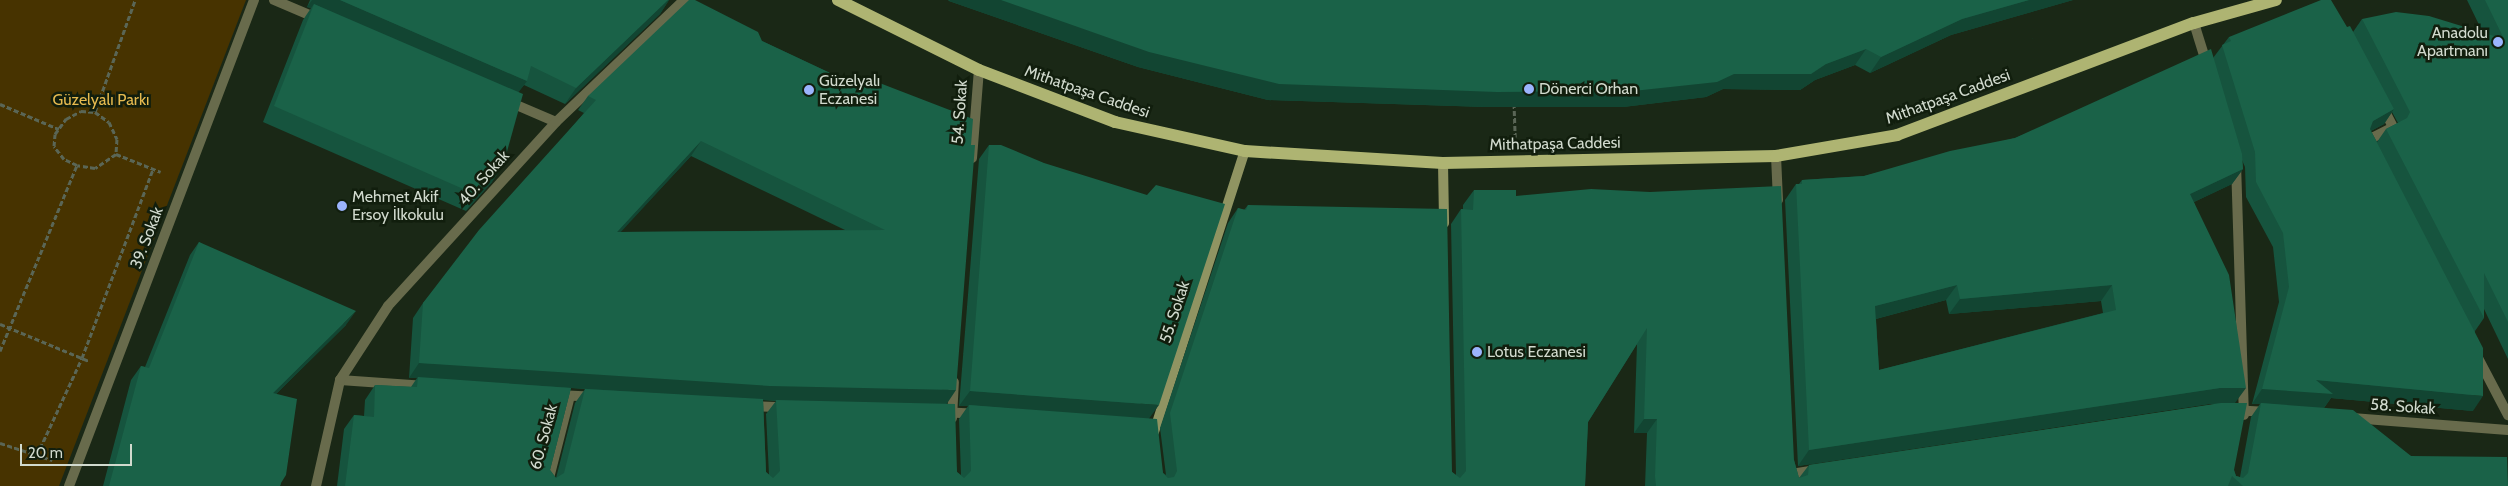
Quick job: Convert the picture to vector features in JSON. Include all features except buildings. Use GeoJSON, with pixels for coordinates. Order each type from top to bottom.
{"type":"FeatureCollection","features":[{"type":"Feature","properties":{"kind":"main road","name":"Mithatpaşa Caddesi"},"geometry":{"type":"LineString","coordinates":[[838,0],[979,70],[1115,122],[1245,151],[1443,162],[1776,156],[1897,135],[2194,23],[2276,0]]}},
{"type":"Feature","properties":{"kind":"street","name":"39. Sokak"},"geometry":{"type":"LineString","coordinates":[[69,486],[254,0]]}},
{"type":"Feature","properties":{"kind":"street"},"geometry":{"type":"LineString","coordinates":[[274,0],[329,24]]}},
{"type":"Feature","properties":{"kind":"street","name":"40. Sokak"},"geometry":{"type":"LineString","coordinates":[[316,486],[340,380],[388,306],[556,122],[684,0]]}},
{"type":"Feature","properties":{"kind":"street"},"geometry":{"type":"LineString","coordinates":[[2194,23],[2210,78]]}},
{"type":"Feature","properties":{"kind":"street","name":"54. Sokak"},"geometry":{"type":"LineString","coordinates":[[971,168],[979,70]]}},
{"type":"Feature","properties":{"kind":"street"},"geometry":{"type":"LineString","coordinates":[[2371,150],[2366,141],[2393,127],[2375,93]]}},
{"type":"Feature","properties":{"kind":"street"},"geometry":{"type":"LineString","coordinates":[[492,94],[556,122]]}},
{"type":"Feature","properties":{"kind":"street","name":"55. Sokak"},"geometry":{"type":"LineString","coordinates":[[1156,446],[1149,426],[1245,151]]}},
{"type":"Feature","properties":{"kind":"street"},"geometry":{"type":"LineString","coordinates":[[2232,151],[2238,170],[2245,410],[2242,429]]}},
{"type":"Feature","properties":{"kind":"street"},"geometry":{"type":"LineString","coordinates":[[1776,156],[1779,216]]}},
{"type":"Feature","properties":{"kind":"street"},"geometry":{"type":"LineString","coordinates":[[1443,162],[1444,231]]}},
{"type":"Feature","properties":{"kind":"street"},"geometry":{"type":"LineString","coordinates":[[2471,345],[2508,416]]}},
{"type":"Feature","properties":{"kind":"street"},"geometry":{"type":"LineString","coordinates":[[952,431],[955,373]]}},
{"type":"Feature","properties":{"kind":"street"},"geometry":{"type":"LineString","coordinates":[[340,380],[436,386]]}},
{"type":"Feature","properties":{"kind":"street"},"geometry":{"type":"LineString","coordinates":[[542,394],[600,398]]}},
{"type":"Feature","properties":{"kind":"street","name":"60. Sokak"},"geometry":{"type":"LineString","coordinates":[[546,486],[570,396]]}},
{"type":"Feature","properties":{"kind":"street"},"geometry":{"type":"LineString","coordinates":[[740,406],[760,412],[798,408]]}},
{"type":"Feature","properties":{"kind":"street"},"geometry":{"type":"LineString","coordinates":[[2219,411],[2245,410],[2284,413]]}},
{"type":"Feature","properties":{"kind":"street"},"geometry":{"type":"LineString","coordinates":[[933,412],[990,415]]}},
{"type":"Feature","properties":{"kind":"street","name":"58. Sokak"},"geometry":{"type":"LineString","coordinates":[[2342,417],[2508,430]]}},
{"type":"Feature","properties":{"kind":"street"},"geometry":{"type":"LineString","coordinates":[[1792,486],[1791,469],[1830,468]]}},
{"type":"Feature","properties":{"kind":"path"},"geometry":{"type":"LineString","coordinates":[[95,112],[136,0]]}},
{"type":"Feature","properties":{"kind":"path"},"geometry":{"type":"LineString","coordinates":[[1514,95],[1516,161]]}},
{"type":"Feature","properties":{"kind":"path"},"geometry":{"type":"LineString","coordinates":[[0,104],[59,129]]}},
{"type":"Feature","properties":{"kind":"path"},"geometry":{"type":"LineString","coordinates":[[81,111],[95,112],[109,122],[117,139],[116,154],[95,168],[77,165],[64,159],[54,146],[59,129],[66,119],[81,111]]}},
{"type":"Feature","properties":{"kind":"path"},"geometry":{"type":"LineString","coordinates":[[116,154],[185,181]]}},
{"type":"Feature","properties":{"kind":"path"},"geometry":{"type":"LineString","coordinates":[[0,351],[77,165]]}},
{"type":"Feature","properties":{"kind":"path"},"geometry":{"type":"LineString","coordinates":[[37,455],[82,358],[153,169]]}},
{"type":"Feature","properties":{"kind":"path"},"geometry":{"type":"LineString","coordinates":[[0,324],[113,370]]}},
{"type":"Feature","properties":{"kind":"path"},"geometry":{"type":"LineString","coordinates":[[0,443],[76,468]]}},
{"type":"Feature","properties":{"kind":"green space","name":"Güzelyalı Parkı"},"geometry":{"type":"Polygon","coordinates":[[[0,0],[246,0],[59,486],[0,486],[0,0]]]}},
{"type":"Feature","properties":{"kind":"place","name":"Anadolu Apartmanı"},"geometry":{"type":"Point","coordinates":[2498,42]}},
{"type":"Feature","properties":{"kind":"place","name":"Dönerci Orhan"},"geometry":{"type":"Point","coordinates":[1529,89]}},
{"type":"Feature","properties":{"kind":"place","name":"Güzelyalı Eczanesi"},"geometry":{"type":"Point","coordinates":[809,90]}},
{"type":"Feature","properties":{"kind":"place","name":"Mehmet Akif Ersoy İlkokulu"},"geometry":{"type":"Point","coordinates":[342,206]}},
{"type":"Feature","properties":{"kind":"place","name":"Lotus Eczanesi"},"geometry":{"type":"Point","coordinates":[1477,352]}}]}
